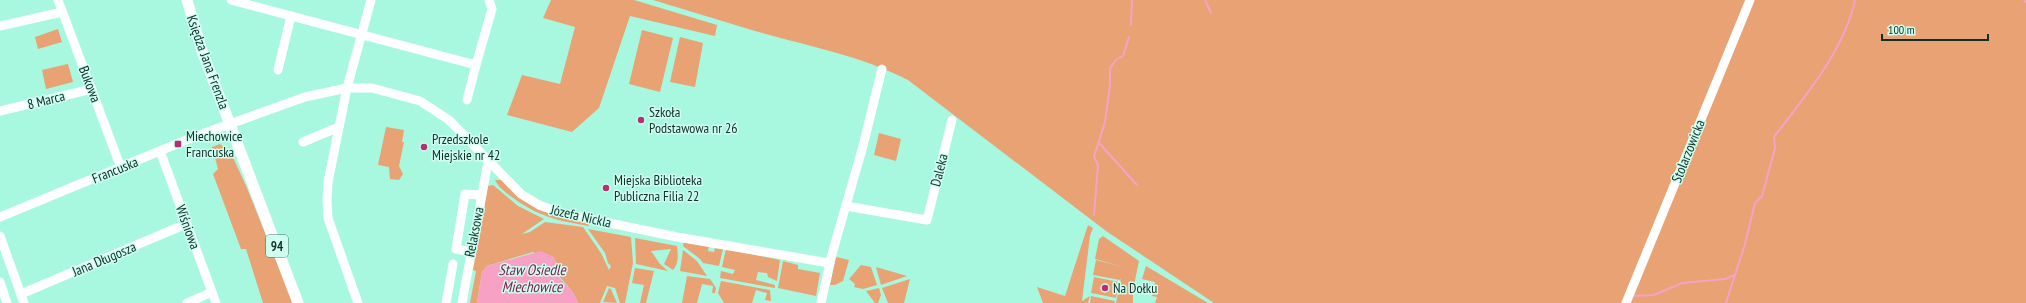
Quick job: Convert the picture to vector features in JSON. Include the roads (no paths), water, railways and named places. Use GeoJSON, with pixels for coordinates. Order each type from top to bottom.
{"type":"FeatureCollection","features":[{"type":"Feature","properties":{"kind":"main road","name":"Księdza Jana Frenzla"},"geometry":{"type":"LineString","coordinates":[[187,0],[202,51],[298,303]]}},
{"type":"Feature","properties":{"kind":"street","name":"Bukowa"},"geometry":{"type":"LineString","coordinates":[[58,0],[121,168]]}},
{"type":"Feature","properties":{"kind":"street"},"geometry":{"type":"LineString","coordinates":[[231,0],[476,65]]}},
{"type":"Feature","properties":{"kind":"street"},"geometry":{"type":"LineString","coordinates":[[358,303],[328,218],[328,182],[347,88],[371,0]]}},
{"type":"Feature","properties":{"kind":"street"},"geometry":{"type":"LineString","coordinates":[[467,100],[492,9],[489,0]]}},
{"type":"Feature","properties":{"kind":"street","name":"Stolarzowicka"},"geometry":{"type":"LineString","coordinates":[[1626,303],[1750,0]]}},
{"type":"Feature","properties":{"kind":"street"},"geometry":{"type":"LineString","coordinates":[[0,26],[62,12]]}},
{"type":"Feature","properties":{"kind":"street"},"geometry":{"type":"LineString","coordinates":[[278,70],[291,16]]}},
{"type":"Feature","properties":{"kind":"street"},"geometry":{"type":"LineString","coordinates":[[821,303],[829,263],[863,146],[882,69]]}},
{"type":"Feature","properties":{"kind":"street","name":"Józefa Nickla"},"geometry":{"type":"LineString","coordinates":[[230,124],[305,97],[347,88],[372,88],[396,93],[420,101],[449,120],[488,162],[521,194],[539,205],[561,213],[728,247],[829,263]]}},
{"type":"Feature","properties":{"kind":"street","name":"8 Marca"},"geometry":{"type":"LineString","coordinates":[[0,111],[92,89]]}},
{"type":"Feature","properties":{"kind":"street","name":"Daleka"},"geometry":{"type":"LineString","coordinates":[[846,206],[927,220],[952,120]]}},
{"type":"Feature","properties":{"kind":"street","name":"Francuska"},"geometry":{"type":"LineString","coordinates":[[0,217],[160,151],[230,124]]}},
{"type":"Feature","properties":{"kind":"street"},"geometry":{"type":"LineString","coordinates":[[303,142],[339,127]]}},
{"type":"Feature","properties":{"kind":"street","name":"Wiśniowa"},"geometry":{"type":"LineString","coordinates":[[160,151],[216,303]]}},
{"type":"Feature","properties":{"kind":"street","name":"Relaksowa"},"geometry":{"type":"LineString","coordinates":[[462,300],[488,162]]}},
{"type":"Feature","properties":{"kind":"street"},"geometry":{"type":"LineString","coordinates":[[471,252],[456,249],[465,194],[481,196]]}},
{"type":"Feature","properties":{"kind":"street","name":"Jana Długosza"},"geometry":{"type":"LineString","coordinates":[[21,294],[186,224]]}},
{"type":"Feature","properties":{"kind":"street"},"geometry":{"type":"LineString","coordinates":[[0,236],[24,303]]}},
{"type":"Feature","properties":{"kind":"street"},"geometry":{"type":"LineString","coordinates":[[453,264],[446,299],[462,300]]}},
{"type":"Feature","properties":{"kind":"street"},"geometry":{"type":"LineString","coordinates":[[0,282],[7,303]]}},
{"type":"Feature","properties":{"kind":"street"},"geometry":{"type":"LineString","coordinates":[[187,303],[212,292]]}},
{"type":"Feature","properties":{"kind":"water","name":"Staw Osiedle Miechowice"},"geometry":{"type":"Polygon","coordinates":[[[541,251],[554,257],[556,272],[574,294],[578,303],[477,303],[482,272],[487,266],[541,251]]]}},
{"type":"Feature","properties":{"kind":"waterway"},"geometry":{"type":"LineString","coordinates":[[1131,25],[1132,0]]}},
{"type":"Feature","properties":{"kind":"waterway"},"geometry":{"type":"LineString","coordinates":[[1205,0],[1211,13]]}},
{"type":"Feature","properties":{"kind":"waterway"},"geometry":{"type":"LineString","coordinates":[[1726,303],[1745,244],[1755,203],[1762,196],[1775,148],[1774,137],[1833,55],[1850,19],[1855,0]]}},
{"type":"Feature","properties":{"kind":"waterway"},"geometry":{"type":"LineString","coordinates":[[1094,215],[1098,165],[1094,157],[1105,122],[1110,85],[1110,68],[1116,60],[1123,56],[1129,37]]}},
{"type":"Feature","properties":{"kind":"waterway"},"geometry":{"type":"LineString","coordinates":[[1099,143],[1137,185]]}},
{"type":"Feature","properties":{"kind":"waterway"},"geometry":{"type":"LineString","coordinates":[[1634,296],[1654,295],[1682,283],[1725,279],[1735,275]]}},
{"type":"Feature","properties":{"kind":"place","name":"Szkoła Podstawowa nr 26"},"geometry":{"type":"Point","coordinates":[641,120]}},
{"type":"Feature","properties":{"kind":"place","name":"Miechowice Francuska"},"geometry":{"type":"Point","coordinates":[178,144]}},
{"type":"Feature","properties":{"kind":"place","name":"Przedszkole Miejskie nr 42"},"geometry":{"type":"Point","coordinates":[424,147]}},
{"type":"Feature","properties":{"kind":"place","name":"Miejska Biblioteka Publiczna Filia 22"},"geometry":{"type":"Point","coordinates":[606,188]}},
{"type":"Feature","properties":{"kind":"place","name":"Na Dołku"},"geometry":{"type":"Point","coordinates":[1105,288]}}]}
